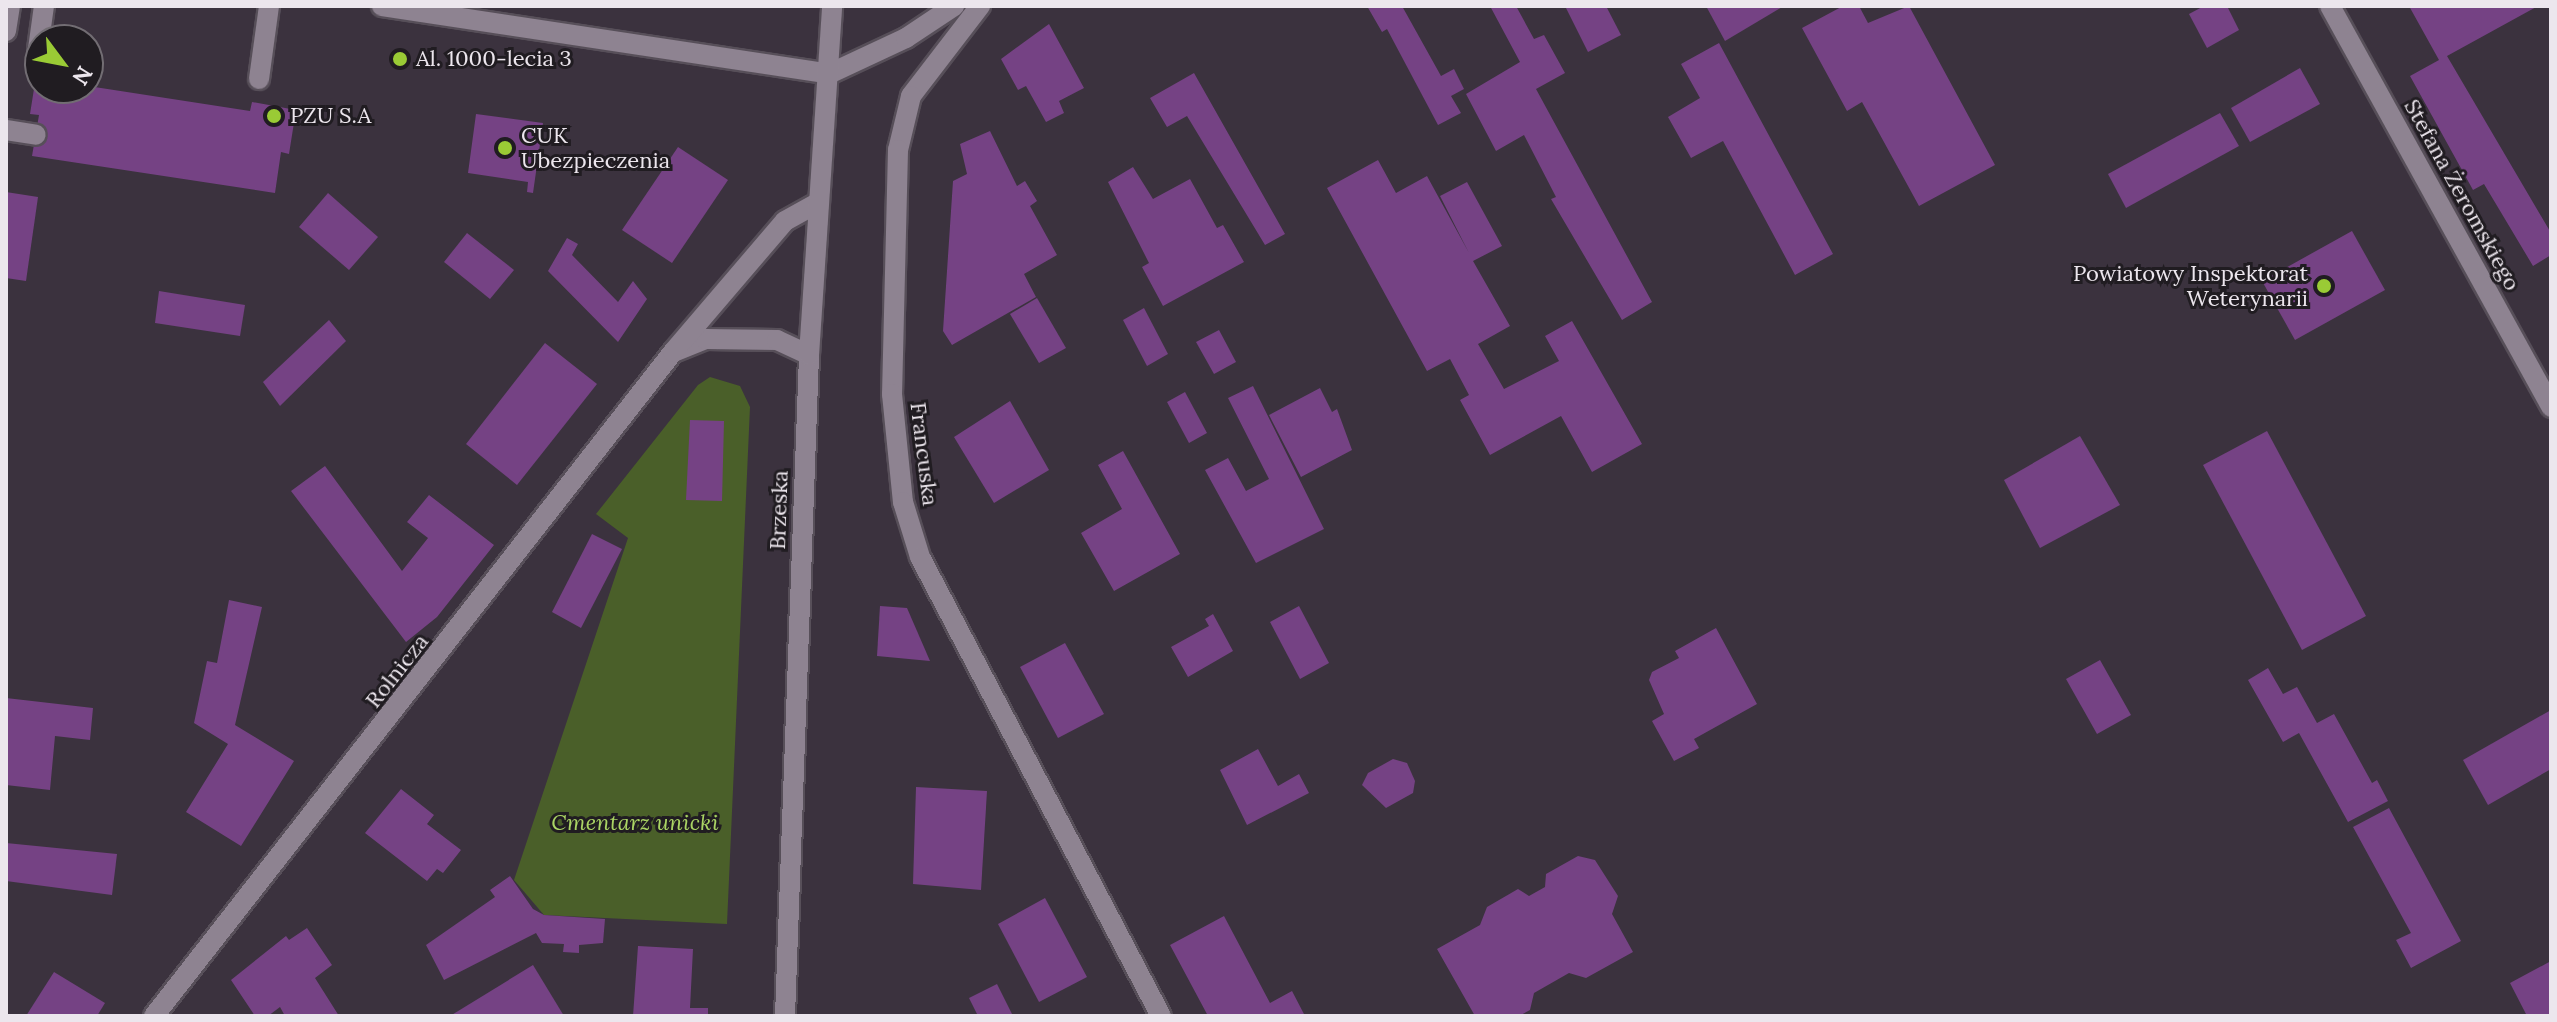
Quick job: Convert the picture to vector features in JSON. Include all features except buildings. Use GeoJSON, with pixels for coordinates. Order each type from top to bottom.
{"type":"FeatureCollection","features":[{"type":"Feature","properties":{"kind":"street"},"geometry":{"type":"LineString","coordinates":[[6,31],[10,6]]}},
{"type":"Feature","properties":{"kind":"street"},"geometry":{"type":"LineString","coordinates":[[259,79],[269,6]]}},
{"type":"Feature","properties":{"kind":"street"},"geometry":{"type":"LineString","coordinates":[[382,6],[433,10],[829,74],[906,38],[954,6]]}},
{"type":"Feature","properties":{"kind":"street","name":"Brzeska"},"geometry":{"type":"LineString","coordinates":[[785,1016],[816,204],[829,74],[832,6]]}},
{"type":"Feature","properties":{"kind":"street","name":"Francuska"},"geometry":{"type":"LineString","coordinates":[[980,6],[911,96],[898,150],[892,394],[903,502],[920,557],[1161,1016]]}},
{"type":"Feature","properties":{"kind":"street","name":"Stefana Żeromskiego"},"geometry":{"type":"LineString","coordinates":[[2330,6],[2551,407]]}},
{"type":"Feature","properties":{"kind":"street"},"geometry":{"type":"LineString","coordinates":[[6,130],[36,135]]}},
{"type":"Feature","properties":{"kind":"street","name":"Rolnicza"},"geometry":{"type":"LineString","coordinates":[[154,1016],[673,352],[785,221],[816,204]]}},
{"type":"Feature","properties":{"kind":"street"},"geometry":{"type":"LineString","coordinates":[[673,352],[706,339],[777,340],[809,355]]}},
{"type":"Feature","properties":{"kind":"green space","name":"Cmentarz unicki"},"geometry":{"type":"Polygon","coordinates":[[[710,377],[740,386],[750,407],[727,924],[544,915],[514,880],[628,538],[596,514],[698,385],[710,377]]]}},
{"type":"Feature","properties":{"kind":"place","name":"Al. 1000-lecia 3"},"geometry":{"type":"Point","coordinates":[400,59]}},
{"type":"Feature","properties":{"kind":"place","name":"PZU S.A"},"geometry":{"type":"Point","coordinates":[274,116]}},
{"type":"Feature","properties":{"kind":"place","name":"CUK Ubezpieczenia"},"geometry":{"type":"Point","coordinates":[505,148]}},
{"type":"Feature","properties":{"kind":"place","name":"Powiatowy Inspektorat Weterynarii"},"geometry":{"type":"Point","coordinates":[2324,286]}}]}
